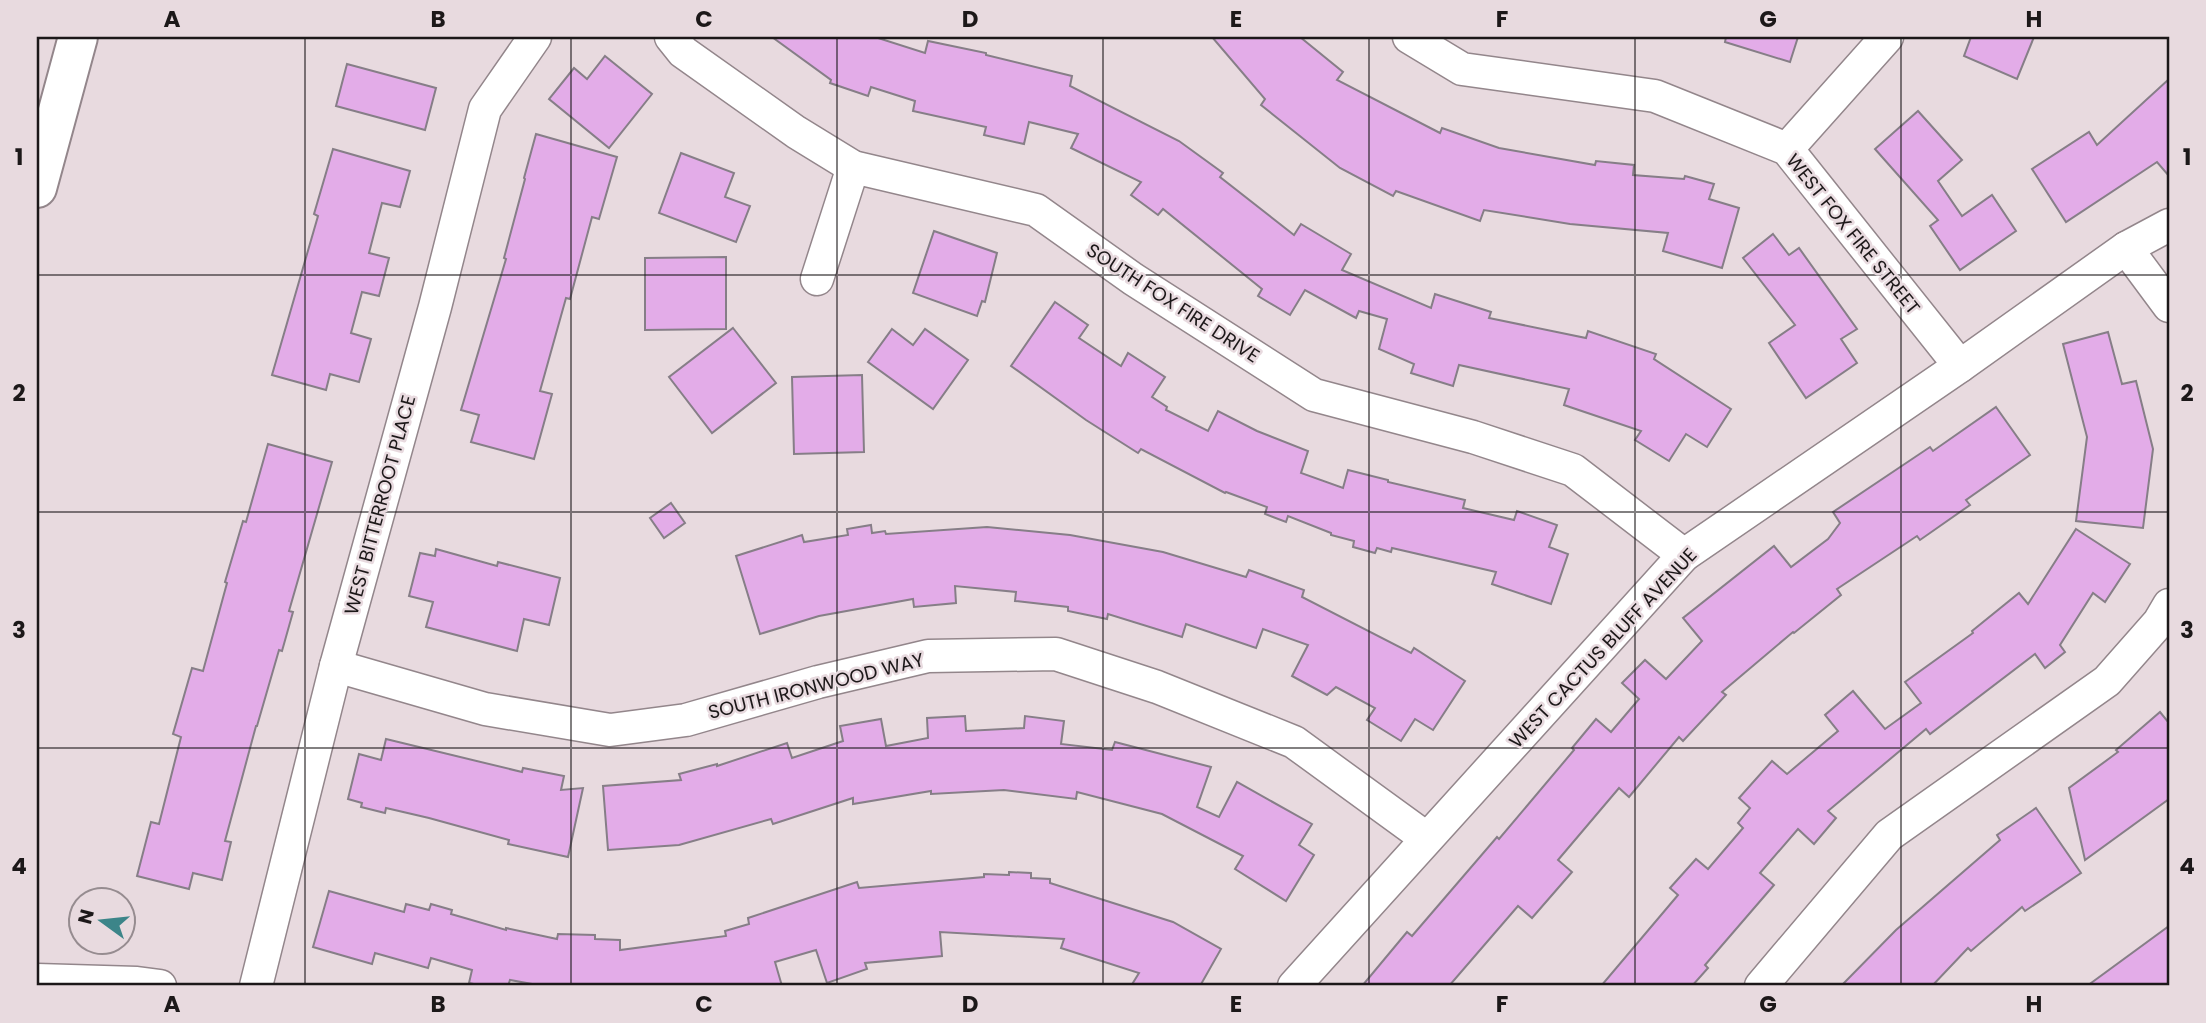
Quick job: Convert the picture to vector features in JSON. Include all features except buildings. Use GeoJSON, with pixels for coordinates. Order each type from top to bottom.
{"type":"FeatureCollection","features":[{"type":"Feature","properties":{"kind":"street"},"geometry":{"type":"LineString","coordinates":[[37,188],[78,37]]}},
{"type":"Feature","properties":{"kind":"street","name":"WEST BITTERROOT PLACE"},"geometry":{"type":"LineString","coordinates":[[256,986],[335,666],[435,307],[485,109],[535,37]]}},
{"type":"Feature","properties":{"kind":"street","name":"SOUTH FOX FIRE DRIVE"},"geometry":{"type":"LineString","coordinates":[[671,37],[682,52],[796,132],[853,167],[1036,210],[1133,279],[1314,394],[1473,437],[1573,470],[1684,555]]}},
{"type":"Feature","properties":{"kind":"street","name":"WEST FOX FIRE STREET"},"geometry":{"type":"LineString","coordinates":[[1409,37],[1462,69],[1656,96],[1787,149],[1960,366]]}},
{"type":"Feature","properties":{"kind":"street"},"geometry":{"type":"LineString","coordinates":[[1787,149],[1886,37]]}},
{"type":"Feature","properties":{"kind":"street"},"geometry":{"type":"LineString","coordinates":[[817,279],[853,167]]}},
{"type":"Feature","properties":{"kind":"street","name":"WEST CACTUS BLUFF AVENUE"},"geometry":{"type":"LineString","coordinates":[[1294,986],[1684,555],[1960,366],[2126,248],[2169,225]]}},
{"type":"Feature","properties":{"kind":"street"},"geometry":{"type":"LineString","coordinates":[[2126,248],[2169,306]]}},
{"type":"Feature","properties":{"kind":"street"},"geometry":{"type":"LineString","coordinates":[[1761,986],[1889,835],[2107,681],[2159,622],[2169,605]]}},
{"type":"Feature","properties":{"kind":"street","name":"SOUTH IRONWOOD WAY"},"geometry":{"type":"LineString","coordinates":[[335,666],[485,709],[611,730],[686,720],[818,682],[928,656],[1056,654],[1157,687],[1294,742],[1426,838]]}},
{"type":"Feature","properties":{"kind":"street"},"geometry":{"type":"LineString","coordinates":[[37,980],[160,986]]}}]}
